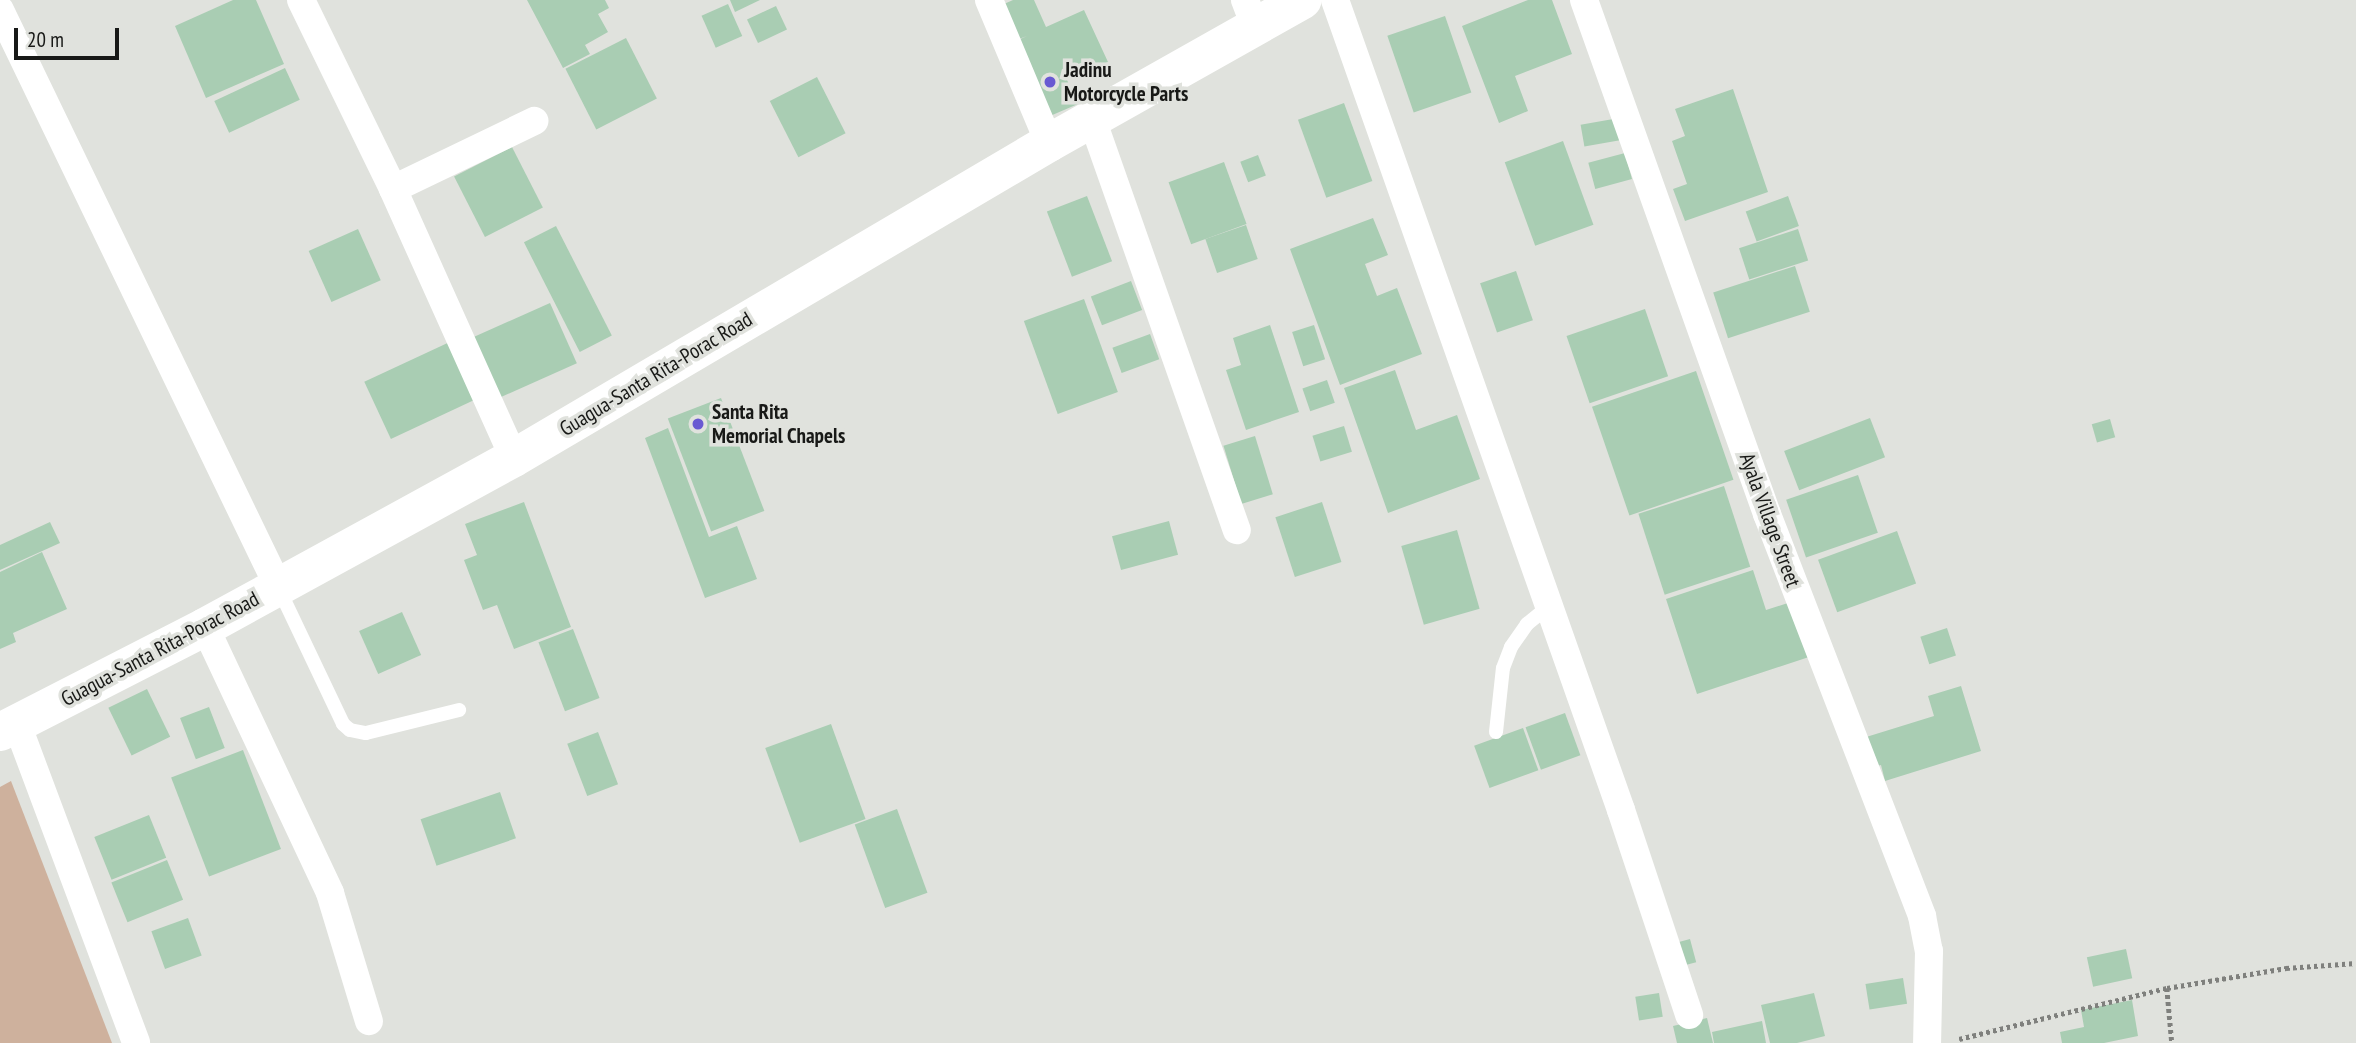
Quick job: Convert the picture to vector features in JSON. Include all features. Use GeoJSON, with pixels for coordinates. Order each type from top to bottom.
{"type":"FeatureCollection","features":[{"type":"Feature","properties":{"kind":"main road","name":"Guagua-Santa Rita-Porac Road"},"geometry":{"type":"LineString","coordinates":[[8,728],[205,627],[514,458],[1092,119],[1250,13],[1303,0]]}},
{"type":"Feature","properties":{"kind":"street"},"geometry":{"type":"LineString","coordinates":[[301,0],[393,189],[514,458]]}},
{"type":"Feature","properties":{"kind":"street"},"geometry":{"type":"LineString","coordinates":[[989,0],[1049,142]]}},
{"type":"Feature","properties":{"kind":"street"},"geometry":{"type":"LineString","coordinates":[[1335,0],[1621,810],[1689,1015]]}},
{"type":"Feature","properties":{"kind":"street","name":"Ayala Village Street"},"geometry":{"type":"LineString","coordinates":[[1584,0],[1766,514],[1922,916],[1929,950],[1927,1043]]}},
{"type":"Feature","properties":{"kind":"street"},"geometry":{"type":"LineString","coordinates":[[0,10],[278,586]]}},
{"type":"Feature","properties":{"kind":"street"},"geometry":{"type":"LineString","coordinates":[[1092,119],[1237,530]]}},
{"type":"Feature","properties":{"kind":"street"},"geometry":{"type":"LineString","coordinates":[[393,189],[534,121]]}},
{"type":"Feature","properties":{"kind":"street"},"geometry":{"type":"LineString","coordinates":[[205,627],[330,893],[369,1021]]}},
{"type":"Feature","properties":{"kind":"street"},"geometry":{"type":"LineString","coordinates":[[8,728],[136,1043]]}},
{"type":"Feature","properties":{"kind":"lane"},"geometry":{"type":"LineString","coordinates":[[278,586],[343,724],[349,730],[366,733],[459,710]]}},
{"type":"Feature","properties":{"kind":"lane"},"geometry":{"type":"LineString","coordinates":[[1496,732],[1503,668],[1511,647],[1527,624],[1548,607]]}},
{"type":"Feature","properties":{"kind":"path"},"geometry":{"type":"LineString","coordinates":[[1957,1040],[2167,988],[2286,968],[2356,963]]}},
{"type":"Feature","properties":{"kind":"path"},"geometry":{"type":"LineString","coordinates":[[2167,988],[2172,1043]]}},
{"type":"Feature","properties":{"kind":"shaded area"},"geometry":{"type":"Polygon","coordinates":[[[11,781],[112,1043],[0,1043],[0,787],[11,781]]]}},
{"type":"Feature","properties":{"kind":"building"},"geometry":{"type":"Polygon","coordinates":[[[233,0],[256,0],[284,64],[206,98],[175,26],[233,0]]]}},
{"type":"Feature","properties":{"kind":"building"},"geometry":{"type":"Polygon","coordinates":[[[527,0],[605,0],[609,8],[598,14],[608,32],[585,45],[590,54],[563,68],[527,0]]]}},
{"type":"Feature","properties":{"kind":"building"},"geometry":{"type":"Polygon","coordinates":[[[730,0],[760,0],[735,12],[730,0]]]}},
{"type":"Feature","properties":{"kind":"building"},"geometry":{"type":"Polygon","coordinates":[[[1013,0],[1034,0],[1046,27],[1084,10],[1108,62],[1067,80],[1078,104],[1050,116],[1016,41],[1027,36],[1019,39],[1004,4],[1013,0]]]}},
{"type":"Feature","properties":{"kind":"building"},"geometry":{"type":"Polygon","coordinates":[[[1528,0],[1552,0],[1572,54],[1515,76],[1528,111],[1499,123],[1462,26],[1528,0]]]}},
{"type":"Feature","properties":{"kind":"building"},"geometry":{"type":"Polygon","coordinates":[[[728,4],[742,36],[716,48],[702,16],[728,4]]]}},
{"type":"Feature","properties":{"kind":"building"},"geometry":{"type":"Polygon","coordinates":[[[776,6],[787,30],[758,43],[747,20],[776,6]]]}},
{"type":"Feature","properties":{"kind":"building"},"geometry":{"type":"Polygon","coordinates":[[[1445,16],[1471,93],[1414,112],[1387,36],[1445,16]]]}},
{"type":"Feature","properties":{"kind":"building"},"geometry":{"type":"Polygon","coordinates":[[[626,38],[657,99],[596,129],[565,69],[626,38]]]}},
{"type":"Feature","properties":{"kind":"building"},"geometry":{"type":"Polygon","coordinates":[[[285,68],[300,100],[229,133],[214,101],[285,68]]]}},
{"type":"Feature","properties":{"kind":"building"},"geometry":{"type":"Polygon","coordinates":[[[817,77],[846,133],[798,157],[770,101],[817,77]]]}},
{"type":"Feature","properties":{"kind":"building"},"geometry":{"type":"Polygon","coordinates":[[[1733,89],[1768,192],[1685,221],[1673,189],[1687,184],[1672,141],[1685,136],[1675,109],[1733,89]]]}},
{"type":"Feature","properties":{"kind":"building"},"geometry":{"type":"Polygon","coordinates":[[[1344,103],[1372,181],[1326,198],[1298,120],[1344,103]]]}},
{"type":"Feature","properties":{"kind":"building"},"geometry":{"type":"Polygon","coordinates":[[[1619,118],[1623,140],[1584,146],[1581,125],[1619,118]]]}},
{"type":"Feature","properties":{"kind":"building"},"geometry":{"type":"Polygon","coordinates":[[[1563,141],[1593,225],[1535,246],[1505,162],[1563,141]]]}},
{"type":"Feature","properties":{"kind":"building"},"geometry":{"type":"Polygon","coordinates":[[[512,147],[543,208],[485,237],[454,177],[512,147]]]}},
{"type":"Feature","properties":{"kind":"building"},"geometry":{"type":"Polygon","coordinates":[[[1625,153],[1632,179],[1595,189],[1588,163],[1625,153]]]}},
{"type":"Feature","properties":{"kind":"building"},"geometry":{"type":"Polygon","coordinates":[[[1258,155],[1266,176],[1248,182],[1240,162],[1258,155]]]}},
{"type":"Feature","properties":{"kind":"building"},"geometry":{"type":"Polygon","coordinates":[[[1224,162],[1247,224],[1191,244],[1169,182],[1224,162]]]}},
{"type":"Feature","properties":{"kind":"building"},"geometry":{"type":"Polygon","coordinates":[[[1087,196],[1112,261],[1072,277],[1047,211],[1087,196]]]}},
{"type":"Feature","properties":{"kind":"building"},"geometry":{"type":"Polygon","coordinates":[[[1788,196],[1799,226],[1757,241],[1746,211],[1788,196]]]}},
{"type":"Feature","properties":{"kind":"building"},"geometry":{"type":"Polygon","coordinates":[[[1373,218],[1388,255],[1365,264],[1377,296],[1397,288],[1422,354],[1340,385],[1290,249],[1373,218]]]}},
{"type":"Feature","properties":{"kind":"building"},"geometry":{"type":"Polygon","coordinates":[[[1246,225],[1258,259],[1217,273],[1205,239],[1246,225]]]}},
{"type":"Feature","properties":{"kind":"building"},"geometry":{"type":"Polygon","coordinates":[[[556,226],[612,336],[580,352],[524,242],[556,226]]]}},
{"type":"Feature","properties":{"kind":"building"},"geometry":{"type":"Polygon","coordinates":[[[358,229],[381,280],[331,302],[309,251],[358,229]]]}},
{"type":"Feature","properties":{"kind":"building"},"geometry":{"type":"Polygon","coordinates":[[[1798,229],[1808,260],[1749,280],[1739,248],[1798,229]]]}},
{"type":"Feature","properties":{"kind":"building"},"geometry":{"type":"Polygon","coordinates":[[[1795,266],[1810,312],[1728,338],[1713,293],[1795,266]]]}},
{"type":"Feature","properties":{"kind":"building"},"geometry":{"type":"Polygon","coordinates":[[[1516,271],[1533,320],[1497,333],[1480,283],[1516,271]]]}},
{"type":"Feature","properties":{"kind":"building"},"geometry":{"type":"Polygon","coordinates":[[[1131,281],[1142,310],[1102,325],[1091,296],[1131,281]]]}},
{"type":"Feature","properties":{"kind":"building"},"geometry":{"type":"Polygon","coordinates":[[[1084,299],[1118,392],[1058,414],[1024,321],[1084,299]]]}},
{"type":"Feature","properties":{"kind":"building"},"geometry":{"type":"Polygon","coordinates":[[[550,303],[577,363],[498,398],[471,338],[550,303]]]}},
{"type":"Feature","properties":{"kind":"building"},"geometry":{"type":"Polygon","coordinates":[[[1645,309],[1668,376],[1590,403],[1567,336],[1645,309]]]}},
{"type":"Feature","properties":{"kind":"building"},"geometry":{"type":"Polygon","coordinates":[[[1270,325],[1299,412],[1246,430],[1226,370],[1241,365],[1233,338],[1270,325]]]}},
{"type":"Feature","properties":{"kind":"building"},"geometry":{"type":"Polygon","coordinates":[[[1314,325],[1325,359],[1303,366],[1292,332],[1314,325]]]}},
{"type":"Feature","properties":{"kind":"building"},"geometry":{"type":"Polygon","coordinates":[[[1150,334],[1159,359],[1122,373],[1112,348],[1150,334]]]}},
{"type":"Feature","properties":{"kind":"building"},"geometry":{"type":"Polygon","coordinates":[[[454,340],[481,397],[391,439],[364,382],[454,340]]]}},
{"type":"Feature","properties":{"kind":"building"},"geometry":{"type":"Polygon","coordinates":[[[1395,370],[1416,430],[1457,415],[1480,479],[1388,513],[1344,388],[1395,370]]]}},
{"type":"Feature","properties":{"kind":"building"},"geometry":{"type":"Polygon","coordinates":[[[1696,371],[1733,480],[1629,516],[1592,407],[1696,371]]]}},
{"type":"Feature","properties":{"kind":"building"},"geometry":{"type":"Polygon","coordinates":[[[1327,380],[1335,403],[1310,411],[1302,388],[1327,380]]]}},
{"type":"Feature","properties":{"kind":"building"},"geometry":{"type":"Polygon","coordinates":[[[721,398],[764,511],[711,531],[668,418],[721,398]]]}},
{"type":"Feature","properties":{"kind":"building"},"geometry":{"type":"Polygon","coordinates":[[[1870,418],[1885,457],[1799,490],[1784,451],[1870,418]]]}},
{"type":"Feature","properties":{"kind":"building"},"geometry":{"type":"Polygon","coordinates":[[[2110,419],[2115,437],[2097,443],[2092,424],[2110,419]]]}},
{"type":"Feature","properties":{"kind":"building"},"geometry":{"type":"Polygon","coordinates":[[[1344,426],[1352,452],[1320,461],[1312,436],[1344,426]]]}},
{"type":"Feature","properties":{"kind":"building"},"geometry":{"type":"Polygon","coordinates":[[[668,428],[709,537],[737,526],[757,579],[705,598],[645,438],[668,428]]]}},
{"type":"Feature","properties":{"kind":"building"},"geometry":{"type":"Polygon","coordinates":[[[1255,436],[1273,494],[1241,504],[1223,446],[1255,436]]]}},
{"type":"Feature","properties":{"kind":"building"},"geometry":{"type":"Polygon","coordinates":[[[1858,475],[1878,533],[1806,557],[1786,500],[1858,475]]]}},
{"type":"Feature","properties":{"kind":"building"},"geometry":{"type":"Polygon","coordinates":[[[1724,486],[1750,567],[1665,595],[1638,514],[1724,486]]]}},
{"type":"Feature","properties":{"kind":"building"},"geometry":{"type":"Polygon","coordinates":[[[524,502],[571,627],[514,649],[497,605],[483,610],[464,560],[477,555],[465,524],[524,502]]]}},
{"type":"Feature","properties":{"kind":"building"},"geometry":{"type":"Polygon","coordinates":[[[1322,502],[1341,562],[1295,577],[1275,517],[1322,502]]]}},
{"type":"Feature","properties":{"kind":"building"},"geometry":{"type":"Polygon","coordinates":[[[1169,521],[1178,555],[1121,570],[1112,536],[1169,521]]]}},
{"type":"Feature","properties":{"kind":"building"},"geometry":{"type":"Polygon","coordinates":[[[50,522],[60,543],[0,570],[0,545],[50,522]]]}},
{"type":"Feature","properties":{"kind":"building"},"geometry":{"type":"Polygon","coordinates":[[[1457,530],[1480,609],[1424,625],[1401,546],[1457,530]]]}},
{"type":"Feature","properties":{"kind":"building"},"geometry":{"type":"Polygon","coordinates":[[[1897,531],[1916,584],[1837,612],[1818,560],[1897,531]]]}},
{"type":"Feature","properties":{"kind":"building"},"geometry":{"type":"Polygon","coordinates":[[[42,552],[67,609],[13,633],[16,642],[0,649],[0,572],[42,552]]]}},
{"type":"Feature","properties":{"kind":"building"},"geometry":{"type":"Polygon","coordinates":[[[1753,570],[1766,610],[1791,602],[1809,657],[1697,694],[1666,599],[1753,570]]]}},
{"type":"Feature","properties":{"kind":"building"},"geometry":{"type":"Polygon","coordinates":[[[402,612],[421,655],[378,674],[359,631],[402,612]]]}},
{"type":"Feature","properties":{"kind":"building"},"geometry":{"type":"Polygon","coordinates":[[[1947,628],[1956,656],[1929,664],[1920,637],[1947,628]]]}},
{"type":"Feature","properties":{"kind":"building"},"geometry":{"type":"Polygon","coordinates":[[[573,629],[600,698],[565,711],[538,642],[573,629]]]}},
{"type":"Feature","properties":{"kind":"building"},"geometry":{"type":"Polygon","coordinates":[[[1961,686],[1981,751],[1885,781],[1881,765],[1872,767],[1863,738],[1934,716],[1928,696],[1961,686]]]}},
{"type":"Feature","properties":{"kind":"building"},"geometry":{"type":"Polygon","coordinates":[[[147,689],[170,737],[132,755],[108,708],[147,689]]]}},
{"type":"Feature","properties":{"kind":"building"},"geometry":{"type":"Polygon","coordinates":[[[209,707],[225,748],[196,759],[180,718],[209,707]]]}},
{"type":"Feature","properties":{"kind":"building"},"geometry":{"type":"Polygon","coordinates":[[[1565,713],[1580,755],[1541,770],[1526,727],[1565,713]]]}},
{"type":"Feature","properties":{"kind":"building"},"geometry":{"type":"Polygon","coordinates":[[[831,724],[866,819],[800,843],[765,748],[831,724]]]}},
{"type":"Feature","properties":{"kind":"building"},"geometry":{"type":"Polygon","coordinates":[[[1523,728],[1538,770],[1490,788],[1474,746],[1523,728]]]}},
{"type":"Feature","properties":{"kind":"building"},"geometry":{"type":"Polygon","coordinates":[[[598,732],[618,784],[587,796],[567,744],[598,732]]]}},
{"type":"Feature","properties":{"kind":"building"},"geometry":{"type":"Polygon","coordinates":[[[243,750],[281,849],[209,877],[171,778],[243,750]]]}},
{"type":"Feature","properties":{"kind":"building"},"geometry":{"type":"Polygon","coordinates":[[[500,792],[516,838],[437,866],[421,819],[500,792]]]}},
{"type":"Feature","properties":{"kind":"building"},"geometry":{"type":"Polygon","coordinates":[[[897,809],[927,893],[885,908],[855,824],[897,809]]]}},
{"type":"Feature","properties":{"kind":"building"},"geometry":{"type":"Polygon","coordinates":[[[149,815],[166,858],[112,880],[94,837],[149,815]]]}},
{"type":"Feature","properties":{"kind":"building"},"geometry":{"type":"Polygon","coordinates":[[[167,860],[183,900],[127,922],[111,882],[167,860]]]}},
{"type":"Feature","properties":{"kind":"building"},"geometry":{"type":"Polygon","coordinates":[[[188,918],[202,956],[165,969],[151,931],[188,918]]]}},
{"type":"Feature","properties":{"kind":"building"},"geometry":{"type":"Polygon","coordinates":[[[1690,939],[1696,962],[1677,967],[1671,944],[1690,939]]]}},
{"type":"Feature","properties":{"kind":"building"},"geometry":{"type":"Polygon","coordinates":[[[2126,949],[2132,978],[2093,987],[2087,957],[2126,949]]]}},
{"type":"Feature","properties":{"kind":"building"},"geometry":{"type":"Polygon","coordinates":[[[1903,978],[1907,1004],[1870,1010],[1865,984],[1903,978]]]}},
{"type":"Feature","properties":{"kind":"building"},"geometry":{"type":"Polygon","coordinates":[[[1659,993],[1663,1017],[1639,1020],[1635,997],[1659,993]]]}},
{"type":"Feature","properties":{"kind":"building"},"geometry":{"type":"Polygon","coordinates":[[[1814,993],[1825,1036],[1797,1043],[1770,1043],[1761,1005],[1814,993]]]}},
{"type":"Feature","properties":{"kind":"building"},"geometry":{"type":"Polygon","coordinates":[[[2132,1000],[2138,1036],[2104,1043],[2062,1043],[2060,1032],[2084,1027],[2081,1010],[2132,1000]]]}},
{"type":"Feature","properties":{"kind":"building"},"geometry":{"type":"Polygon","coordinates":[[[1707,1018],[1713,1043],[1677,1043],[1673,1026],[1707,1018]]]}},
{"type":"Feature","properties":{"kind":"building"},"geometry":{"type":"Polygon","coordinates":[[[1762,1021],[1766,1043],[1714,1043],[1712,1032],[1762,1021]]]}},
{"type":"Feature","properties":{"kind":"place","name":"Jadinu Motorcycle Parts"},"geometry":{"type":"Point","coordinates":[1050,82]}},
{"type":"Feature","properties":{"kind":"place","name":"Santa Rita Memorial Chapels"},"geometry":{"type":"Point","coordinates":[698,424]}}]}
